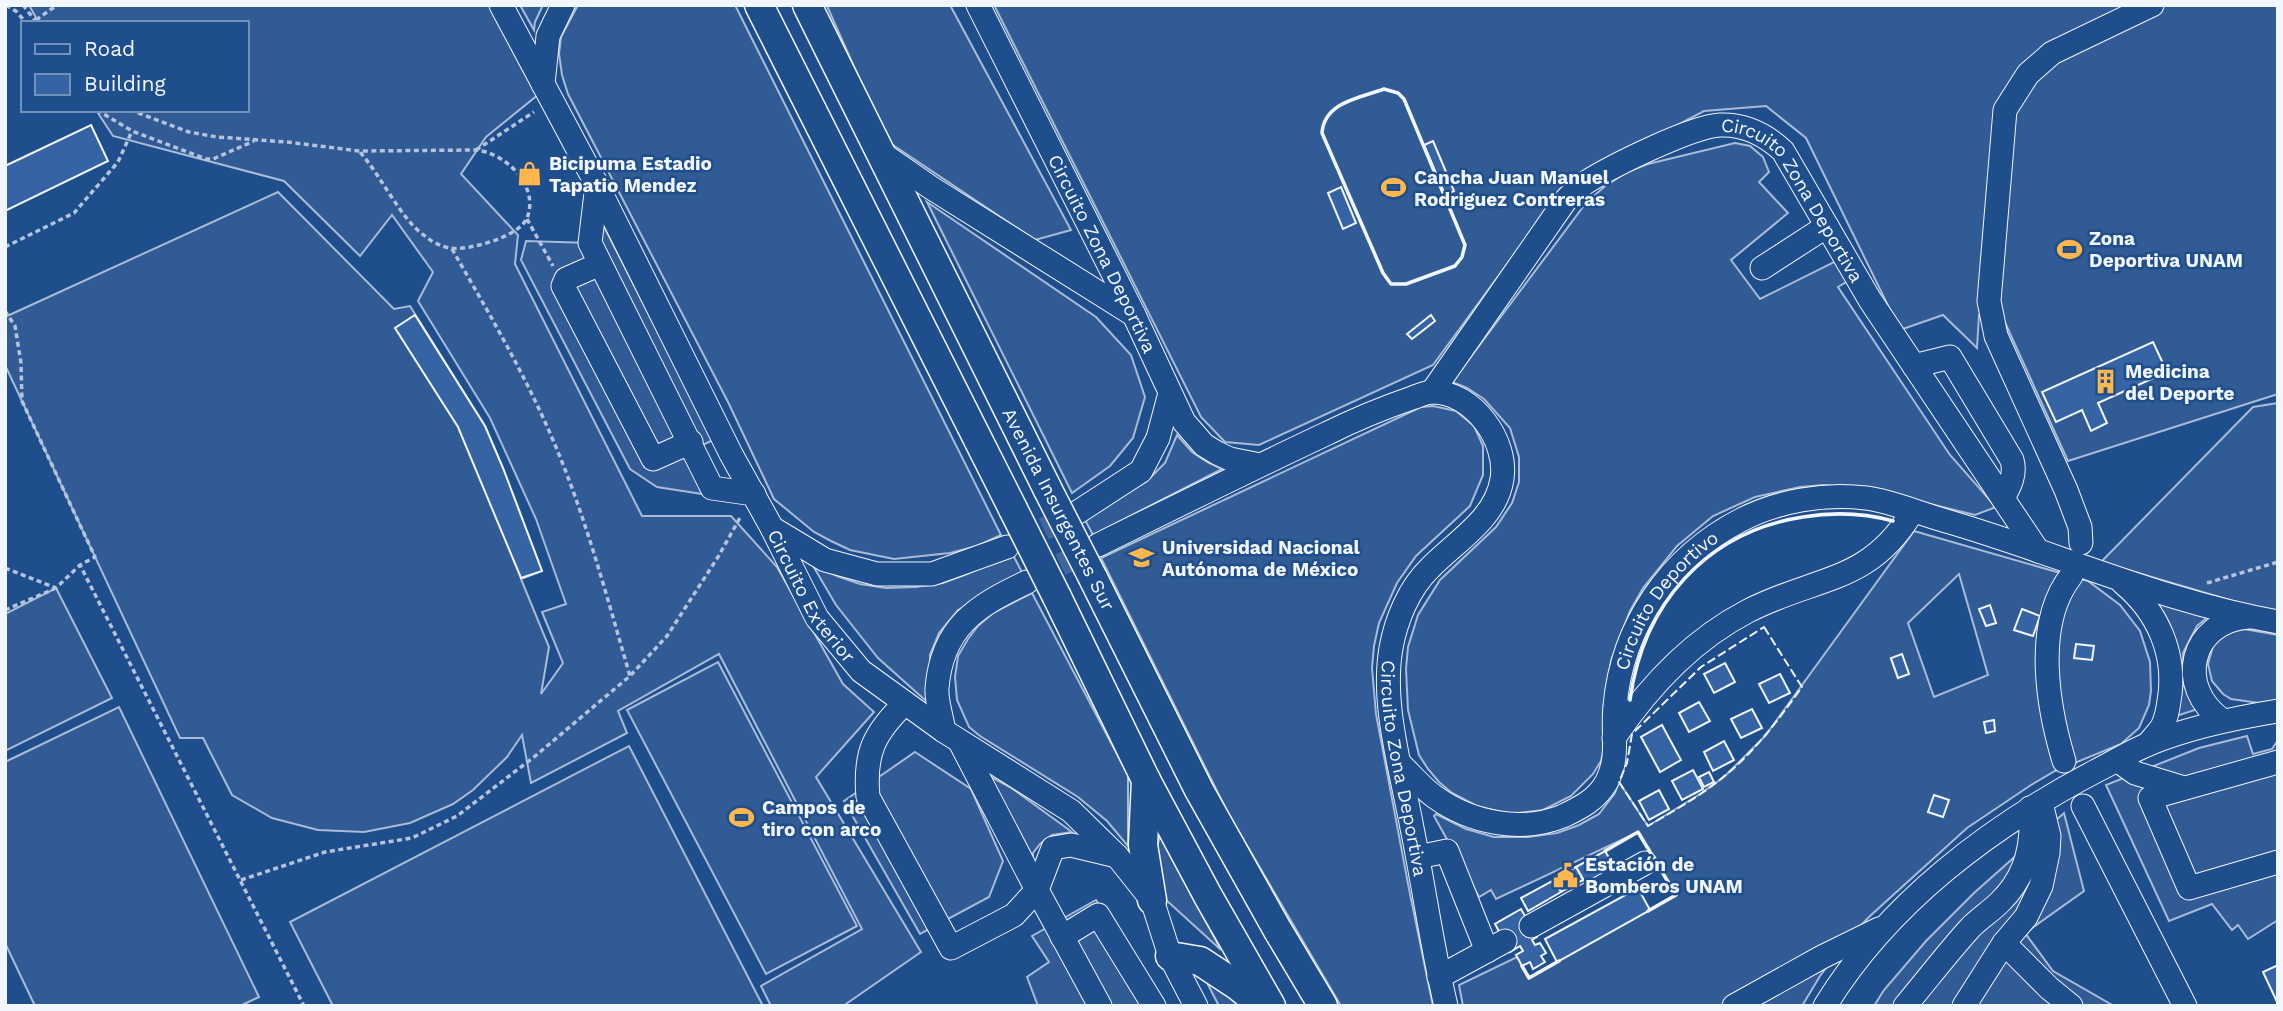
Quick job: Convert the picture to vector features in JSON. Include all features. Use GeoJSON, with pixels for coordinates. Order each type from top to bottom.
{"type":"FeatureCollection","features":[{"type":"Feature","properties":{"kind":"main road"},"geometry":{"type":"LineString","coordinates":[[759,5],[1057,597],[1146,780],[1270,1006]]}},
{"type":"Feature","properties":{"kind":"main road","name":"Avenida Insurgentes Sur"},"geometry":{"type":"LineString","coordinates":[[807,5],[1199,790],[1323,1006]]}},
{"type":"Feature","properties":{"kind":"main road"},"geometry":{"type":"LineString","coordinates":[[1146,780],[1143,845],[1152,900]]}},
{"type":"Feature","properties":{"kind":"main road"},"geometry":{"type":"LineString","coordinates":[[1170,956],[1200,961],[1262,1006]]}},
{"type":"Feature","properties":{"kind":"street","name":"Circuito Exterior"},"geometry":{"type":"LineString","coordinates":[[501,5],[597,185],[731,454],[817,618],[861,671],[951,735],[1071,811],[1117,856],[1152,900],[1170,956],[1196,1006]]}},
{"type":"Feature","properties":{"kind":"street"},"geometry":{"type":"LineString","coordinates":[[543,84],[548,36],[563,5]]}},
{"type":"Feature","properties":{"kind":"street","name":"Circuito Zona Deportiva"},"geometry":{"type":"LineString","coordinates":[[978,5],[1134,316],[1184,422],[1204,445],[1230,459],[1260,465]]}},
{"type":"Feature","properties":{"kind":"street"},"geometry":{"type":"LineString","coordinates":[[2081,543],[2080,527],[2066,490],[1996,336],[1992,319],[1989,301],[2005,110],[2028,74],[2052,53],[2152,5]]}},
{"type":"Feature","properties":{"kind":"street","name":"Circuito Zona Deportiva"},"geometry":{"type":"LineString","coordinates":[[1446,1006],[1399,763],[1388,670],[1395,628],[1411,593],[1423,576],[1484,517],[1496,500],[1502,479],[1501,453],[1491,429],[1482,418],[1459,401],[1432,392],[1574,191],[1659,145],[1707,127],[1735,126],[1761,134],[1783,152],[1870,300],[2003,498],[2046,554]]}},
{"type":"Feature","properties":{"kind":"street"},"geometry":{"type":"LineString","coordinates":[[879,151],[930,187],[1134,316]]}},
{"type":"Feature","properties":{"kind":"street"},"geometry":{"type":"LineString","coordinates":[[597,185],[590,243],[712,488],[754,494]]}},
{"type":"Feature","properties":{"kind":"street"},"geometry":{"type":"LineString","coordinates":[[1762,268],[1827,226]]}},
{"type":"Feature","properties":{"kind":"street"},"geometry":{"type":"LineString","coordinates":[[600,264],[566,279],[563,286],[653,458],[691,442]]}},
{"type":"Feature","properties":{"kind":"street"},"geometry":{"type":"LineString","coordinates":[[1914,366],[1950,357],[2012,460],[2014,469],[2003,498]]}},
{"type":"Feature","properties":{"kind":"street"},"geometry":{"type":"LineString","coordinates":[[1098,545],[1376,410],[1432,392]]}},
{"type":"Feature","properties":{"kind":"street"},"geometry":{"type":"LineString","coordinates":[[1078,512],[1141,471],[1158,438],[1170,393]]}},
{"type":"Feature","properties":{"kind":"street","name":"Circuito Deportivo"},"geometry":{"type":"LineString","coordinates":[[1399,763],[1433,796],[1466,814],[1504,824],[1536,824],[1579,809],[1600,792],[1611,772],[1615,750],[1614,714],[1621,667],[1637,622],[1663,582],[1699,547],[1742,519],[1767,509],[1791,502],[1843,496],[1869,498],[2046,554]]}},
{"type":"Feature","properties":{"kind":"street"},"geometry":{"type":"LineString","coordinates":[[1615,738],[1651,688],[1695,646],[1746,612],[1808,586],[1840,577],[1869,561],[1894,539],[1912,512]]}},
{"type":"Feature","properties":{"kind":"street"},"geometry":{"type":"LineString","coordinates":[[772,528],[825,560],[877,573],[932,574],[1007,547]]}},
{"type":"Feature","properties":{"kind":"street"},"geometry":{"type":"LineString","coordinates":[[2046,554],[2168,595],[2268,620]]}},
{"type":"Feature","properties":{"kind":"street"},"geometry":{"type":"LineString","coordinates":[[2064,761],[2052,711],[2048,650],[2057,601],[2071,576]]}},
{"type":"Feature","properties":{"kind":"street"},"geometry":{"type":"LineString","coordinates":[[2119,579],[2152,614],[2169,658],[2171,693],[2168,710],[2162,726],[2148,744]]}},
{"type":"Feature","properties":{"kind":"street"},"geometry":{"type":"LineString","coordinates":[[1027,582],[992,599],[963,621],[944,650],[937,690],[951,735],[1100,1006]]}},
{"type":"Feature","properties":{"kind":"street"},"geometry":{"type":"LineString","coordinates":[[2222,720],[2204,704],[2198,694],[2194,683],[2195,659],[2206,638],[2224,623],[2235,619],[2268,620]]}},
{"type":"Feature","properties":{"kind":"street"},"geometry":{"type":"LineString","coordinates":[[905,703],[883,724],[870,752],[866,773],[868,797],[951,948],[1014,915],[1037,890],[1054,848],[1071,845],[1117,856]]}},
{"type":"Feature","properties":{"kind":"street"},"geometry":{"type":"LineString","coordinates":[[1825,1006],[1885,926],[1920,891],[2041,801],[2148,744],[2222,720],[2278,710]]}},
{"type":"Feature","properties":{"kind":"street"},"geometry":{"type":"LineString","coordinates":[[2117,760],[2135,773],[2184,788]]}},
{"type":"Feature","properties":{"kind":"street"},"geometry":{"type":"LineString","coordinates":[[2278,762],[2150,798],[2189,888],[2278,862]]}},
{"type":"Feature","properties":{"kind":"street"},"geometry":{"type":"LineString","coordinates":[[1965,1006],[2004,943],[2034,902],[2046,870],[2049,836],[2041,801]]}},
{"type":"Feature","properties":{"kind":"street"},"geometry":{"type":"LineString","coordinates":[[1905,1006],[1971,927],[2011,889],[2026,861],[2032,827],[2041,801]]}},
{"type":"Feature","properties":{"kind":"street"},"geometry":{"type":"LineString","coordinates":[[2083,806],[2185,1006]]}},
{"type":"Feature","properties":{"kind":"street"},"geometry":{"type":"LineString","coordinates":[[1418,858],[1447,851],[1496,946],[1439,977]]}},
{"type":"Feature","properties":{"kind":"street"},"geometry":{"type":"LineString","coordinates":[[1531,926],[1645,863]]}},
{"type":"Feature","properties":{"kind":"street"},"geometry":{"type":"LineString","coordinates":[[1062,937],[1098,915],[1154,1006]]}},
{"type":"Feature","properties":{"kind":"street"},"geometry":{"type":"LineString","coordinates":[[1734,1006],[1822,957],[1885,926]]}},
{"type":"Feature","properties":{"kind":"street"},"geometry":{"type":"LineString","coordinates":[[2004,943],[2071,1006]]}},
{"type":"Feature","properties":{"kind":"path"},"geometry":{"type":"LineString","coordinates":[[6,5],[24,21]]}},
{"type":"Feature","properties":{"kind":"path"},"geometry":{"type":"LineString","coordinates":[[23,5],[36,21],[57,5]]}},
{"type":"Feature","properties":{"kind":"path"},"geometry":{"type":"LineString","coordinates":[[475,150],[531,115],[540,103],[543,84]]}},
{"type":"Feature","properties":{"kind":"path"},"geometry":{"type":"LineString","coordinates":[[100,112],[132,131],[206,159],[259,140]]}},
{"type":"Feature","properties":{"kind":"path"},"geometry":{"type":"LineString","coordinates":[[106,112],[106,117]]}},
{"type":"Feature","properties":{"kind":"path"},"geometry":{"type":"LineString","coordinates":[[135,112],[189,132],[238,139],[359,151],[475,150],[494,153],[508,162],[519,175],[528,198],[527,219],[563,286]]}},
{"type":"Feature","properties":{"kind":"path"},"geometry":{"type":"LineString","coordinates":[[5,247],[74,213],[118,162],[132,131]]}},
{"type":"Feature","properties":{"kind":"path"},"geometry":{"type":"LineString","coordinates":[[237,147],[238,139]]}},
{"type":"Feature","properties":{"kind":"path"},"geometry":{"type":"LineString","coordinates":[[359,151],[372,165],[414,228],[438,245],[452,249],[498,239],[512,233],[527,219]]}},
{"type":"Feature","properties":{"kind":"path"},"geometry":{"type":"LineString","coordinates":[[452,249],[517,363],[558,452],[592,545],[630,676]]}},
{"type":"Feature","properties":{"kind":"path"},"geometry":{"type":"LineString","coordinates":[[5,311],[15,326],[21,363],[22,401],[95,557],[80,565],[56,588],[5,610]]}},
{"type":"Feature","properties":{"kind":"path"},"geometry":{"type":"LineString","coordinates":[[241,880],[325,852],[412,838],[457,816],[534,757],[630,676],[667,636],[718,557],[754,494]]}},
{"type":"Feature","properties":{"kind":"path"},"geometry":{"type":"LineString","coordinates":[[2205,584],[2278,562]]}},
{"type":"Feature","properties":{"kind":"path"},"geometry":{"type":"LineString","coordinates":[[80,565],[304,1006]]}},
{"type":"Feature","properties":{"kind":"path"},"geometry":{"type":"LineString","coordinates":[[5,568],[56,588]]}},
{"type":"Feature","properties":{"kind":"shaded area"},"geometry":{"type":"Polygon","coordinates":[[[29,5],[491,5],[539,94],[486,137],[461,174],[518,235],[515,264],[642,516],[731,516],[777,567],[843,684],[874,712],[816,777],[921,952],[843,1006],[771,1006],[761,986],[862,929],[719,654],[618,711],[627,733],[531,783],[522,735],[507,757],[473,790],[453,804],[410,823],[364,832],[318,830],[272,818],[232,795],[203,738],[180,738],[5,365],[5,317],[278,192],[394,309],[410,306],[485,426],[542,571],[521,579],[549,647],[541,694],[563,663],[542,612],[566,604],[536,519],[490,418],[418,301],[433,272],[392,215],[360,256],[284,181],[113,136],[97,112],[248,112],[248,21],[38,21],[29,5]]]}},
{"type":"Feature","properties":{"kind":"shaded area"},"geometry":{"type":"Polygon","coordinates":[[[520,5],[543,5],[534,30],[520,5]]]}},
{"type":"Feature","properties":{"kind":"shaded area"},"geometry":{"type":"Polygon","coordinates":[[[578,5],[735,5],[1001,535],[977,546],[950,553],[894,559],[850,550],[831,541],[814,532],[774,499],[728,402],[568,94],[559,54],[561,37],[578,5]]]}},
{"type":"Feature","properties":{"kind":"shaded area"},"geometry":{"type":"Polygon","coordinates":[[[950,5],[1071,230],[1035,240],[887,141],[827,6],[950,5]]]}},
{"type":"Feature","properties":{"kind":"shaded area","name":"Zona Deportiva UNAM"},"geometry":{"type":"Polygon","coordinates":[[[994,5],[2278,5],[2278,394],[2068,461],[2003,318],[1979,315],[1977,348],[1943,315],[1900,330],[1806,138],[1766,106],[1704,111],[1566,184],[1433,365],[1259,445],[1225,442],[1201,417],[994,5]]]}},
{"type":"Feature","properties":{"kind":"shaded area"},"geometry":{"type":"Polygon","coordinates":[[[1735,143],[1750,146],[1763,157],[1769,172],[1759,182],[1788,213],[1731,260],[1760,299],[1842,258],[1853,278],[1838,287],[1950,455],[1996,507],[1975,515],[1870,489],[1824,485],[1800,487],[1755,497],[1713,516],[1677,546],[1643,588],[1630,611],[1611,661],[1605,743],[1601,761],[1593,774],[1571,796],[1543,810],[1510,814],[1477,806],[1452,793],[1428,769],[1419,755],[1408,710],[1408,647],[1418,615],[1440,580],[1496,527],[1512,503],[1519,482],[1519,457],[1510,428],[1484,399],[1452,382],[1586,203],[1604,187],[1627,172],[1648,164],[1735,143]]]}},
{"type":"Feature","properties":{"kind":"shaded area"},"geometry":{"type":"Polygon","coordinates":[[[927,202],[1096,317],[1131,355],[1145,397],[1133,438],[1110,466],[1072,493],[927,202]]]}},
{"type":"Feature","properties":{"kind":"shaded area"},"geometry":{"type":"Polygon","coordinates":[[[598,215],[713,440],[688,452],[702,494],[657,487],[630,469],[521,260],[526,241],[590,243],[598,215]]]}},
{"type":"Feature","properties":{"kind":"shaded area"},"geometry":{"type":"Polygon","coordinates":[[[2278,403],[2278,612],[2101,562],[2253,407],[2278,403]]]}},
{"type":"Feature","properties":{"kind":"shaded area"},"geometry":{"type":"Polygon","coordinates":[[[1433,406],[1456,411],[1474,426],[1483,446],[1483,475],[1470,506],[1416,556],[1397,583],[1379,623],[1372,668],[1376,714],[1433,1006],[1341,1006],[1229,815],[1101,558],[1421,407],[1433,406]]]}},
{"type":"Feature","properties":{"kind":"shaded area"},"geometry":{"type":"Polygon","coordinates":[[[1177,435],[1192,452],[1222,469],[1093,535],[1083,516],[1146,482],[1165,463],[1177,435]]]}},
{"type":"Feature","properties":{"kind":"shaded area"},"geometry":{"type":"Polygon","coordinates":[[[1914,531],[2088,581],[2120,605],[2140,631],[2150,662],[2149,705],[2139,728],[2121,744],[2055,771],[1967,828],[1848,939],[1820,976],[1802,1006],[1463,1006],[1459,985],[1517,957],[1529,977],[1675,895],[1638,832],[1496,899],[1491,890],[1479,897],[1434,816],[1436,814],[1466,829],[1494,837],[1528,837],[1557,833],[1599,814],[1615,793],[1619,782],[1648,826],[1724,777],[1765,736],[1914,531]],[[1959,574],[1908,623],[1934,697],[1988,675],[1959,574]],[[1902,655],[1891,659],[1898,678],[1909,674],[1902,655]]]}},
{"type":"Feature","properties":{"kind":"shaded area"},"geometry":{"type":"Polygon","coordinates":[[[1012,553],[1024,576],[958,610],[939,633],[930,655],[930,696],[925,700],[878,658],[836,605],[812,564],[860,584],[886,588],[915,587],[943,583],[1012,553]]]}},
{"type":"Feature","properties":{"kind":"shaded area"},"geometry":{"type":"Polygon","coordinates":[[[56,588],[112,698],[5,751],[5,614],[56,588]]]}},
{"type":"Feature","properties":{"kind":"shaded area"},"geometry":{"type":"Polygon","coordinates":[[[1032,593],[1128,775],[1128,846],[1107,821],[1078,797],[969,727],[957,700],[955,677],[958,656],[968,639],[993,613],[1032,593]]]}},
{"type":"Feature","properties":{"kind":"shaded area"},"geometry":{"type":"Polygon","coordinates":[[[2151,596],[2209,616],[2197,626],[2183,653],[2184,686],[2198,709],[2173,717],[2151,596]]]}},
{"type":"Feature","properties":{"kind":"shaded area"},"geometry":{"type":"Polygon","coordinates":[[[2244,629],[2278,635],[2278,702],[2266,704],[2231,699],[2212,681],[2208,664],[2213,646],[2226,633],[2244,629]]]}},
{"type":"Feature","properties":{"kind":"shaded area","name":"Campos de tiro con arco"},"geometry":{"type":"Polygon","coordinates":[[[718,662],[857,926],[766,974],[627,710],[718,662]]]}},
{"type":"Feature","properties":{"kind":"shaded area"},"geometry":{"type":"Polygon","coordinates":[[[119,707],[259,997],[240,1006],[35,1006],[5,943],[5,762],[119,707]]]}},
{"type":"Feature","properties":{"kind":"shaded area"},"geometry":{"type":"Polygon","coordinates":[[[2247,736],[2253,754],[2272,749],[2278,740],[2278,920],[2248,939],[2238,925],[2232,930],[2212,904],[2169,921],[2106,785],[2199,748],[2247,736]]]}},
{"type":"Feature","properties":{"kind":"shaded area"},"geometry":{"type":"Polygon","coordinates":[[[629,746],[763,1006],[333,1006],[290,922],[629,746]]]}},
{"type":"Feature","properties":{"kind":"shaded area"},"geometry":{"type":"Polygon","coordinates":[[[915,752],[971,789],[1003,861],[989,897],[920,934],[844,801],[915,752]]]}},
{"type":"Feature","properties":{"kind":"shaded area"},"geometry":{"type":"Polygon","coordinates":[[[978,770],[1010,787],[1072,832],[1052,835],[1040,844],[1033,853],[1032,872],[978,770]]]}},
{"type":"Feature","properties":{"kind":"shaded area"},"geometry":{"type":"Polygon","coordinates":[[[2064,813],[2084,891],[2025,933],[2053,971],[2114,1006],[1874,1006],[1884,990],[1926,941],[1974,893],[2064,813]]]}},
{"type":"Feature","properties":{"kind":"shaded area"},"geometry":{"type":"Polygon","coordinates":[[[1160,836],[1221,950],[1165,899],[1157,847],[1160,836]]]}},
{"type":"Feature","properties":{"kind":"shaded area"},"geometry":{"type":"Polygon","coordinates":[[[1096,900],[1165,1006],[1038,1006],[1027,977],[1049,962],[1032,936],[1096,900]]]}},
{"type":"Feature","properties":{"kind":"shaded area"},"geometry":{"type":"Polygon","coordinates":[[[1202,973],[1245,1006],[1219,1006],[1202,973]]]}},
{"type":"Feature","properties":{"kind":"building"},"geometry":{"type":"Polygon","coordinates":[[[91,125],[108,161],[5,211],[5,166],[91,125]]]}},
{"type":"Feature","properties":{"kind":"building"},"geometry":{"type":"Polygon","coordinates":[[[1433,141],[1454,191],[1445,195],[1424,145],[1433,141]]]}},
{"type":"Feature","properties":{"kind":"building"},"geometry":{"type":"Polygon","coordinates":[[[1341,187],[1356,223],[1343,229],[1328,193],[1341,187]]]}},
{"type":"Feature","properties":{"kind":"building"},"geometry":{"type":"Polygon","coordinates":[[[415,315],[485,426],[542,571],[521,578],[458,427],[395,328],[415,315]]]}},
{"type":"Feature","properties":{"kind":"building"},"geometry":{"type":"Polygon","coordinates":[[[1431,315],[1435,321],[1412,339],[1407,334],[1431,315]]]}},
{"type":"Feature","properties":{"kind":"building","name":"Medicina del Deporte"},"geometry":{"type":"Polygon","coordinates":[[[2153,342],[2167,372],[2098,403],[2107,423],[2091,431],[2082,410],[2056,422],[2042,392],[2153,342]]]}},
{"type":"Feature","properties":{"kind":"building"},"geometry":{"type":"Polygon","coordinates":[[[1990,605],[1996,623],[1986,626],[1979,609],[1990,605]]]}},
{"type":"Feature","properties":{"kind":"building"},"geometry":{"type":"Polygon","coordinates":[[[2022,609],[2040,616],[2033,636],[2014,630],[2022,609]]]}},
{"type":"Feature","properties":{"kind":"building"},"geometry":{"type":"Polygon","coordinates":[[[2076,644],[2094,646],[2092,660],[2074,658],[2076,644]]]}},
{"type":"Feature","properties":{"kind":"building"},"geometry":{"type":"Polygon","coordinates":[[[1902,654],[1909,674],[1898,678],[1891,658],[1902,654]]]}},
{"type":"Feature","properties":{"kind":"building"},"geometry":{"type":"Polygon","coordinates":[[[1725,663],[1735,682],[1714,693],[1704,674],[1725,663]]]}},
{"type":"Feature","properties":{"kind":"building"},"geometry":{"type":"Polygon","coordinates":[[[1780,674],[1790,693],[1769,703],[1759,684],[1780,674]]]}},
{"type":"Feature","properties":{"kind":"building"},"geometry":{"type":"Polygon","coordinates":[[[1699,702],[1710,721],[1689,732],[1679,713],[1699,702]]]}},
{"type":"Feature","properties":{"kind":"building"},"geometry":{"type":"Polygon","coordinates":[[[1752,709],[1762,728],[1741,738],[1731,719],[1752,709]]]}},
{"type":"Feature","properties":{"kind":"building"},"geometry":{"type":"Polygon","coordinates":[[[1994,720],[1995,731],[1986,733],[1984,722],[1994,720]]]}},
{"type":"Feature","properties":{"kind":"building"},"geometry":{"type":"Polygon","coordinates":[[[1662,725],[1681,760],[1660,772],[1641,737],[1662,725]]]}},
{"type":"Feature","properties":{"kind":"building"},"geometry":{"type":"Polygon","coordinates":[[[1724,741],[1734,760],[1713,771],[1704,752],[1724,741]]]}},
{"type":"Feature","properties":{"kind":"building"},"geometry":{"type":"Polygon","coordinates":[[[1693,770],[1703,789],[1682,800],[1672,781],[1693,770]]]}},
{"type":"Feature","properties":{"kind":"building"},"geometry":{"type":"Polygon","coordinates":[[[1709,772],[1714,782],[1704,787],[1699,777],[1709,772]]]}},
{"type":"Feature","properties":{"kind":"building"},"geometry":{"type":"Polygon","coordinates":[[[1659,790],[1669,809],[1649,820],[1639,801],[1659,790]]]}},
{"type":"Feature","properties":{"kind":"building"},"geometry":{"type":"Polygon","coordinates":[[[1934,795],[1949,800],[1943,817],[1928,812],[1934,795]]]}},
{"type":"Feature","properties":{"kind":"building"},"geometry":{"type":"Polygon","coordinates":[[[1605,851],[1615,868],[1586,884],[1576,867],[1605,851]]]}},
{"type":"Feature","properties":{"kind":"building"},"geometry":{"type":"Polygon","coordinates":[[[1576,867],[1583,880],[1561,892],[1554,880],[1576,867]]]}},
{"type":"Feature","properties":{"kind":"building"},"geometry":{"type":"Polygon","coordinates":[[[1554,880],[1561,892],[1528,911],[1521,898],[1554,880]]]}},
{"type":"Feature","properties":{"kind":"building"},"geometry":{"type":"Polygon","coordinates":[[[1638,888],[1650,910],[1557,962],[1545,939],[1638,888]]]}},
{"type":"Feature","properties":{"kind":"building"},"geometry":{"type":"Polygon","coordinates":[[[1521,909],[1537,937],[1532,940],[1535,945],[1540,943],[1546,953],[1541,956],[1545,962],[1533,969],[1530,962],[1522,966],[1516,955],[1523,951],[1520,946],[1510,952],[1495,924],[1521,909]]]}},
{"type":"Feature","properties":{"kind":"building"},"geometry":{"type":"Polygon","coordinates":[[[2278,965],[2278,1004],[2263,972],[2278,965]]]}},
{"type":"Feature","properties":{"kind":"tunnel"},"geometry":{"type":"LineString","coordinates":[[1013,544],[1077,513]]}},
{"type":"Feature","properties":{"kind":"tunnel"},"geometry":{"type":"LineString","coordinates":[[1030,580],[1096,547]]}},
{"type":"Feature","properties":{"kind":"fence"},"geometry":{"type":"LineString","coordinates":[[1764,627],[1802,687],[1765,735],[1734,768],[1686,804],[1648,826],[1619,782],[1627,763],[1632,734],[1701,667],[1764,627]]}},
{"type":"Feature","properties":{"kind":"wall"},"geometry":{"type":"LineString","coordinates":[[1384,89],[1398,93],[1404,99],[1465,245],[1462,257],[1455,266],[1406,284],[1391,284],[1383,273],[1322,133],[1329,114],[1336,108],[1384,89]]}},
{"type":"Feature","properties":{"kind":"wall"},"geometry":{"type":"LineString","coordinates":[[1630,700],[1637,665],[1649,633],[1665,604],[1685,578],[1709,556],[1737,538],[1768,525],[1803,517],[1848,514],[1893,521]]}},
{"type":"Feature","properties":{"kind":"wall"},"geometry":{"type":"LineString","coordinates":[[1605,851],[1638,832],[1676,895],[1648,911]]}},
{"type":"Feature","properties":{"kind":"wall"},"geometry":{"type":"LineString","coordinates":[[1522,966],[1529,978],[1559,961]]}},
{"type":"Feature","properties":{"kind":"place","name":"Bicipuma Estadio Tapatio Mendez"},"geometry":{"type":"Point","coordinates":[529,174]}},
{"type":"Feature","properties":{"kind":"place","name":"Cancha Juan Manuel Rodriguez Contreras"},"geometry":{"type":"Point","coordinates":[1394,188]}},
{"type":"Feature","properties":{"kind":"place","name":"Zona Deportiva UNAM"},"geometry":{"type":"Point","coordinates":[2069,249]}},
{"type":"Feature","properties":{"kind":"place","name":"Medicina del Deporte"},"geometry":{"type":"Point","coordinates":[2105,382]}},
{"type":"Feature","properties":{"kind":"place","name":"Universidad Nacional Autónoma de México"},"geometry":{"type":"Point","coordinates":[1142,558]}},
{"type":"Feature","properties":{"kind":"place","name":"Campos de tiro con arco"},"geometry":{"type":"Point","coordinates":[742,818]}},
{"type":"Feature","properties":{"kind":"place","name":"Estación de Bomberos UNAM"},"geometry":{"type":"Point","coordinates":[1565,875]}}]}
